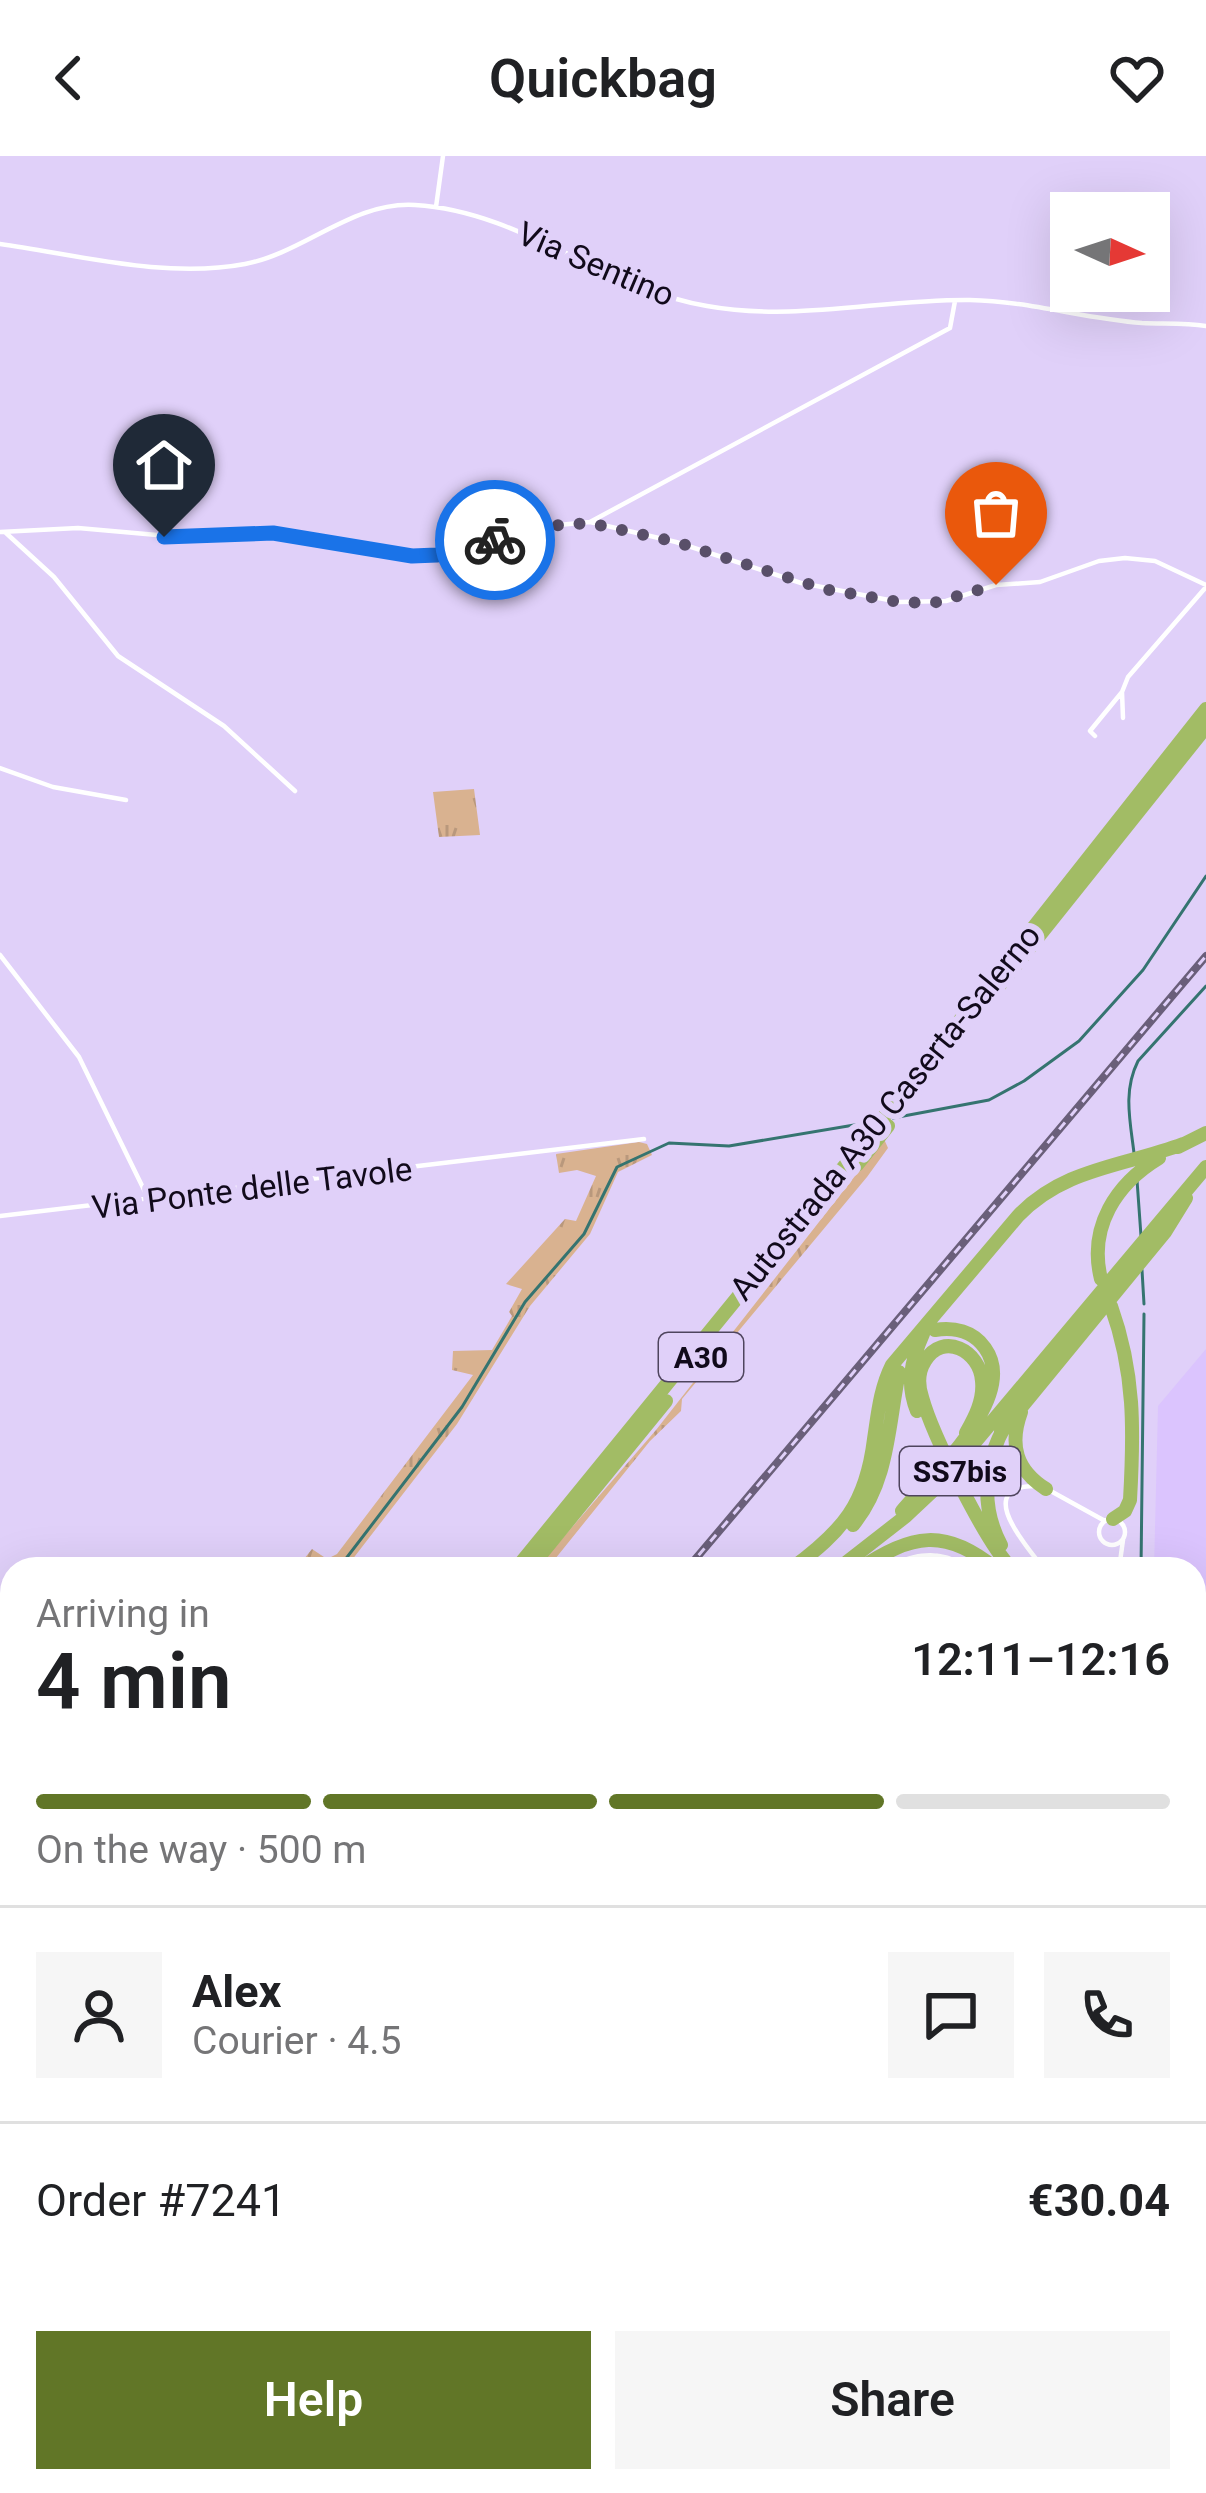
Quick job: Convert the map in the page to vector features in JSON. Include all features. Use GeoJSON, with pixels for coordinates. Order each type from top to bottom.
{"type":"FeatureCollection","features":[{"type":"Feature","properties":{"kind":"highway","name":"Autostrada A30 Caserta-Salerno"},"geometry":{"type":"LineString","coordinates":[[539,1557],[874,1145],[909,1092],[1206,709]]}},
{"type":"Feature","properties":{"kind":"highway","name":"Autostrada A30 Caserta-Salerno"},"geometry":{"type":"LineString","coordinates":[[526,1557],[1206,728]]}},
{"type":"Feature","properties":{"kind":"highway"},"geometry":{"type":"LineString","coordinates":[[1101,1279],[1101,1227],[1114,1198],[1145,1162],[1206,1133]]}},
{"type":"Feature","properties":{"kind":"highway"},"geometry":{"type":"LineString","coordinates":[[806,1557],[835,1534],[857,1504],[869,1470],[886,1376],[1038,1196],[1072,1177],[1128,1161],[1145,1162]]}},
{"type":"Feature","properties":{"kind":"highway","name":"SS7bis"},"geometry":{"type":"LineString","coordinates":[[1156,1234],[1206,1167]]}},
{"type":"Feature","properties":{"kind":"highway","name":"SS7bis"},"geometry":{"type":"LineString","coordinates":[[866,1557],[926,1509],[1206,1176]]}},
{"type":"Feature","properties":{"kind":"highway","name":"SS7bis"},"geometry":{"type":"LineString","coordinates":[[864,1557],[939,1485],[1128,1268]]}},
{"type":"Feature","properties":{"kind":"highway"},"geometry":{"type":"LineString","coordinates":[[1109,1520],[1126,1511],[1130,1500],[1132,1398],[1130,1367],[1111,1306]]}},
{"type":"Feature","properties":{"kind":"highway"},"geometry":{"type":"LineString","coordinates":[[863,1557],[991,1397],[992,1363],[986,1348],[973,1336],[933,1324]]}},
{"type":"Feature","properties":{"kind":"highway"},"geometry":{"type":"LineString","coordinates":[[933,1324],[914,1356],[910,1382],[914,1403],[1000,1557]]}},
{"type":"Feature","properties":{"kind":"highway"},"geometry":{"type":"LineString","coordinates":[[942,1453],[922,1398],[920,1377],[930,1354],[943,1347],[971,1353],[982,1376],[979,1407],[966,1433]]}},
{"type":"Feature","properties":{"kind":"highway"},"geometry":{"type":"LineString","coordinates":[[815,1557],[836,1542],[871,1498],[885,1455],[899,1372]]}},
{"type":"Feature","properties":{"kind":"highway"},"geometry":{"type":"LineString","coordinates":[[1004,1557],[987,1499],[990,1465],[1001,1432],[1026,1395]]}},
{"type":"Feature","properties":{"kind":"highway"},"geometry":{"type":"LineString","coordinates":[[1026,1395],[1017,1424],[1016,1453],[1023,1469],[1046,1489]]}},
{"type":"Feature","properties":{"kind":"highway"},"geometry":{"type":"LineString","coordinates":[[874,1557],[932,1539],[964,1545],[986,1557]]}},
{"type":"Feature","properties":{"kind":"street"},"geometry":{"type":"LineString","coordinates":[[436,207],[443,156]]}},
{"type":"Feature","properties":{"kind":"street","name":"Via Sentino"},"geometry":{"type":"LineString","coordinates":[[0,244],[158,266],[242,265],[381,208],[436,207],[502,225],[675,298],[711,307],[794,314],[955,301],[1206,326]]}},
{"type":"Feature","properties":{"kind":"street"},"geometry":{"type":"LineString","coordinates":[[590,523],[951,326],[955,301]]}},
{"type":"Feature","properties":{"kind":"street"},"geometry":{"type":"LineString","coordinates":[[3,532],[78,528],[191,538],[273,533],[428,556],[548,526],[590,523],[676,542],[824,589],[899,602],[946,601],[996,585],[1040,582],[1099,561],[1125,558],[1155,561],[1206,586],[1095,722],[1090,731],[1095,736]]}},
{"type":"Feature","properties":{"kind":"street"},"geometry":{"type":"LineString","coordinates":[[3,532],[54,577],[118,656],[224,726],[296,791]]}},
{"type":"Feature","properties":{"kind":"street"},"geometry":{"type":"LineString","coordinates":[[1122,692],[1123,718]]}},
{"type":"Feature","properties":{"kind":"street"},"geometry":{"type":"LineString","coordinates":[[0,768],[53,787],[126,800]]}},
{"type":"Feature","properties":{"kind":"street"},"geometry":{"type":"LineString","coordinates":[[0,955],[79,1057],[149,1200]]}},
{"type":"Feature","properties":{"kind":"street","name":"Via Ponte delle Tavole"},"geometry":{"type":"LineString","coordinates":[[0,1216],[644,1139]]}},
{"type":"Feature","properties":{"kind":"street"},"geometry":{"type":"LineString","coordinates":[[1034,1557],[1015,1533],[1006,1507],[1019,1488],[1046,1489],[1124,1528],[1121,1557]]}},
{"type":"Feature","properties":{"kind":"street"},"geometry":{"type":"LineString","coordinates":[[1109,1520],[1100,1531],[1104,1542],[1116,1544],[1123,1539]]}},
{"type":"Feature","properties":{"kind":"street"},"geometry":{"type":"LineString","coordinates":[[932,1554],[936,1557]]}},
{"type":"Feature","properties":{"kind":"street"},"geometry":{"type":"LineString","coordinates":[[922,1557],[949,1557]]}},
{"type":"Feature","properties":{"kind":"shaded area"},"geometry":{"type":"Polygon","coordinates":[[[1206,1349],[1206,1557],[1154,1557],[1158,1406],[1206,1349]]]}},
{"type":"Feature","properties":{"kind":"green space"},"geometry":{"type":"Polygon","coordinates":[[[474,789],[480,835],[439,837],[433,792],[474,789]]]}},
{"type":"Feature","properties":{"kind":"green space"},"geometry":{"type":"Polygon","coordinates":[[[884,1139],[888,1148],[867,1177],[682,1399],[681,1411],[650,1441],[557,1557],[546,1557],[656,1430],[884,1139]]]}},
{"type":"Feature","properties":{"kind":"green space"},"geometry":{"type":"Polygon","coordinates":[[[639,1142],[647,1144],[652,1155],[618,1172],[590,1234],[530,1306],[457,1424],[354,1557],[331,1557],[473,1375],[452,1370],[453,1351],[492,1350],[522,1289],[506,1284],[565,1219],[576,1221],[596,1176],[577,1170],[559,1173],[556,1154],[639,1142]]]}},
{"type":"Feature","properties":{"kind":"waterway"},"geometry":{"type":"LineString","coordinates":[[893,1118],[989,1100],[1079,1041],[1143,970],[1206,876]]}},
{"type":"Feature","properties":{"kind":"waterway"},"geometry":{"type":"LineString","coordinates":[[1134,1153],[1129,1095],[1133,1072],[1206,986]]}},
{"type":"Feature","properties":{"kind":"waterway"},"geometry":{"type":"LineString","coordinates":[[347,1557],[462,1407],[525,1302],[584,1234],[617,1167],[669,1143],[729,1146],[872,1122]]}},
{"type":"Feature","properties":{"kind":"waterway"},"geometry":{"type":"LineString","coordinates":[[1137,1180],[1141,1236]]}},
{"type":"Feature","properties":{"kind":"waterway"},"geometry":{"type":"LineString","coordinates":[[1142,1270],[1144,1304]]}},
{"type":"Feature","properties":{"kind":"waterway"},"geometry":{"type":"LineString","coordinates":[[1141,1557],[1144,1314]]}},
{"type":"Feature","properties":{"kind":"railway"},"geometry":{"type":"LineString","coordinates":[[697,1557],[1206,956]]}},
{"type":"Feature","properties":{"kind":"way so far"},"geometry":{"type":"LineString","coordinates":[[495,540],[548,526],[590,523],[676,542],[824,589],[899,602],[933,603],[996,585]]}},
{"type":"Feature","properties":{"kind":"route"},"geometry":{"type":"LineString","coordinates":[[164,537],[273,533],[412,556],[437,555],[495,540]]}}]}
